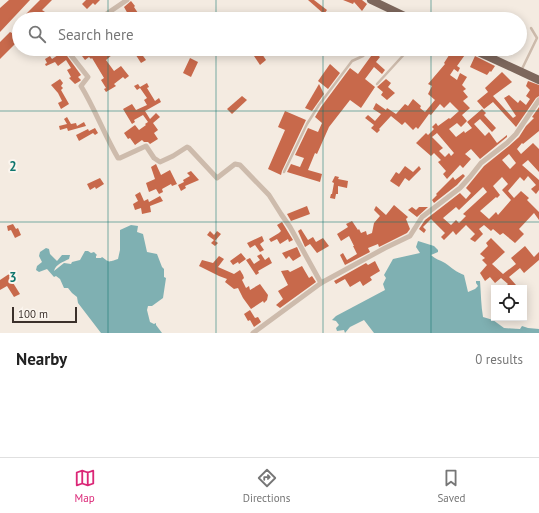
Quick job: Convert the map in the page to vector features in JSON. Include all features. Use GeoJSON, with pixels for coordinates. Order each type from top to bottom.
{"type":"FeatureCollection","features":[{"type":"Feature","properties":{"kind":"main road"},"geometry":{"type":"LineString","coordinates":[[376,1],[397,12]]}},
{"type":"Feature","properties":{"kind":"main road"},"geometry":{"type":"LineString","coordinates":[[488,56],[539,80]]}},
{"type":"Feature","properties":{"kind":"street"},"geometry":{"type":"LineString","coordinates":[[109,12],[127,0]]}},
{"type":"Feature","properties":{"kind":"street"},"geometry":{"type":"LineString","coordinates":[[72,56],[88,77],[81,86],[90,99],[106,138],[118,158],[146,146],[154,158],[160,162],[187,147],[217,178],[235,164],[240,166],[269,195],[290,227],[321,283]]}},
{"type":"Feature","properties":{"kind":"street"},"geometry":{"type":"LineString","coordinates":[[253,333],[321,283],[379,250],[410,236],[422,217],[460,188],[481,163],[516,134],[539,100]]}},
{"type":"Feature","properties":{"kind":"lane"},"geometry":{"type":"LineString","coordinates":[[521,71],[537,38],[531,28]]}},
{"type":"Feature","properties":{"kind":"lane"},"geometry":{"type":"LineString","coordinates":[[284,172],[307,124],[319,105],[352,61],[363,56]]}},
{"type":"Feature","properties":{"kind":"lane"},"geometry":{"type":"LineString","coordinates":[[377,84],[403,56]]}},
{"type":"Feature","properties":{"kind":"water"},"geometry":{"type":"Polygon","coordinates":[[[131,225],[138,226],[137,232],[143,234],[147,252],[157,254],[164,269],[164,277],[166,278],[163,298],[152,306],[148,306],[147,310],[150,322],[154,324],[156,323],[162,333],[101,333],[78,303],[77,297],[68,288],[64,288],[60,279],[56,276],[54,277],[47,269],[39,272],[36,270],[37,266],[42,262],[39,256],[40,252],[46,248],[49,249],[50,254],[57,261],[62,255],[70,255],[69,259],[58,265],[54,271],[64,263],[71,264],[72,262],[80,260],[85,251],[91,253],[94,252],[97,255],[96,258],[102,257],[108,261],[118,259],[120,250],[120,230],[131,225]]]}},
{"type":"Feature","properties":{"kind":"water"},"geometry":{"type":"Polygon","coordinates":[[[418,241],[434,246],[438,252],[431,255],[464,275],[468,292],[478,286],[476,281],[480,281],[483,317],[494,321],[504,328],[520,329],[522,326],[539,329],[539,333],[374,333],[364,320],[350,327],[345,333],[344,330],[337,331],[336,328],[339,325],[336,321],[332,320],[336,316],[385,290],[383,284],[386,278],[384,275],[393,259],[420,253],[416,247],[418,241]]]}},
{"type":"Feature","properties":{"kind":"building"},"geometry":{"type":"Polygon","coordinates":[[[9,0],[30,0],[19,12],[12,12],[12,19],[0,32],[0,8],[9,0]]]}},
{"type":"Feature","properties":{"kind":"building"},"geometry":{"type":"Polygon","coordinates":[[[40,0],[52,0],[42,10],[45,12],[28,12],[40,0]]]}},
{"type":"Feature","properties":{"kind":"building"},"geometry":{"type":"Polygon","coordinates":[[[86,0],[100,0],[95,5],[93,3],[87,9],[82,4],[86,0]]]}},
{"type":"Feature","properties":{"kind":"building"},"geometry":{"type":"Polygon","coordinates":[[[308,0],[314,0],[327,10],[326,12],[322,12],[308,0]]]}},
{"type":"Feature","properties":{"kind":"building"},"geometry":{"type":"Polygon","coordinates":[[[343,0],[362,0],[367,4],[362,11],[354,2],[353,4],[343,0]]]}},
{"type":"Feature","properties":{"kind":"building"},"geometry":{"type":"Polygon","coordinates":[[[131,1],[137,12],[127,12],[124,7],[131,1]]]}},
{"type":"Feature","properties":{"kind":"building"},"geometry":{"type":"Polygon","coordinates":[[[10,32],[12,33],[12,47],[0,59],[0,42],[10,32]]]}},
{"type":"Feature","properties":{"kind":"building"},"geometry":{"type":"Polygon","coordinates":[[[50,56],[52,59],[56,56],[67,56],[81,75],[78,77],[81,80],[75,84],[69,78],[71,77],[67,70],[71,68],[66,60],[58,66],[55,62],[46,66],[45,64],[47,63],[45,59],[50,56]]]}},
{"type":"Feature","properties":{"kind":"building"},"geometry":{"type":"Polygon","coordinates":[[[82,56],[111,56],[106,60],[114,71],[121,66],[129,76],[125,79],[123,77],[114,84],[116,86],[106,92],[104,89],[106,88],[101,80],[104,78],[92,58],[91,59],[89,57],[85,60],[82,56]]]}},
{"type":"Feature","properties":{"kind":"building"},"geometry":{"type":"Polygon","coordinates":[[[136,56],[143,56],[146,60],[141,63],[136,56]]]}},
{"type":"Feature","properties":{"kind":"building"},"geometry":{"type":"Polygon","coordinates":[[[254,56],[263,56],[266,60],[260,65],[254,56]]]}},
{"type":"Feature","properties":{"kind":"building"},"geometry":{"type":"Polygon","coordinates":[[[371,56],[380,57],[376,62],[385,70],[382,74],[374,67],[365,79],[375,87],[361,108],[350,100],[329,127],[317,154],[315,153],[308,170],[322,174],[320,182],[287,172],[291,164],[300,167],[304,158],[295,155],[308,128],[318,132],[322,123],[315,117],[321,107],[350,68],[358,74],[371,56]]]}},
{"type":"Feature","properties":{"kind":"building"},"geometry":{"type":"Polygon","coordinates":[[[448,56],[464,56],[457,66],[460,68],[458,72],[454,69],[450,75],[457,80],[460,73],[467,77],[462,85],[466,89],[463,91],[468,97],[463,101],[470,108],[462,115],[467,121],[461,127],[457,123],[449,129],[456,137],[464,131],[465,133],[472,128],[467,122],[482,109],[486,113],[484,115],[496,128],[492,132],[480,119],[474,124],[485,136],[489,132],[497,143],[507,135],[507,137],[480,159],[471,149],[465,154],[471,159],[463,168],[460,165],[447,179],[443,174],[446,171],[438,162],[441,160],[434,153],[431,156],[416,143],[426,133],[428,135],[434,129],[432,127],[436,123],[438,126],[449,118],[450,119],[459,111],[450,102],[444,108],[440,104],[431,115],[429,114],[418,129],[416,127],[413,130],[405,122],[402,125],[391,116],[377,133],[371,128],[374,125],[365,118],[368,115],[375,121],[381,114],[373,109],[376,103],[386,110],[387,108],[396,114],[405,104],[408,106],[413,99],[425,112],[435,100],[428,94],[432,86],[428,84],[445,64],[444,63],[448,56]],[[437,133],[432,137],[443,148],[439,151],[445,157],[449,153],[451,156],[454,153],[437,133]]]}},
{"type":"Feature","properties":{"kind":"building"},"geometry":{"type":"Polygon","coordinates":[[[475,56],[495,66],[491,72],[490,71],[487,75],[470,67],[475,56]]]}},
{"type":"Feature","properties":{"kind":"building"},"geometry":{"type":"Polygon","coordinates":[[[190,58],[198,62],[191,77],[183,73],[190,58]]]}},
{"type":"Feature","properties":{"kind":"building"},"geometry":{"type":"Polygon","coordinates":[[[330,64],[340,73],[328,89],[318,81],[330,64]]]}},
{"type":"Feature","properties":{"kind":"building"},"geometry":{"type":"Polygon","coordinates":[[[502,72],[512,82],[493,96],[513,118],[516,116],[504,98],[509,95],[518,103],[520,100],[526,105],[530,99],[526,96],[530,90],[526,86],[528,81],[539,85],[539,96],[536,98],[516,127],[493,102],[484,109],[477,101],[488,92],[485,88],[502,72]]]}},
{"type":"Feature","properties":{"kind":"building"},"geometry":{"type":"Polygon","coordinates":[[[60,79],[63,83],[61,86],[63,88],[61,90],[69,104],[61,109],[58,103],[62,101],[58,93],[51,85],[60,79]]]}},
{"type":"Feature","properties":{"kind":"building"},"geometry":{"type":"Polygon","coordinates":[[[386,79],[391,83],[388,87],[395,93],[387,100],[381,95],[383,92],[377,87],[386,79]]]}},
{"type":"Feature","properties":{"kind":"building"},"geometry":{"type":"Polygon","coordinates":[[[147,83],[149,87],[147,88],[155,101],[159,98],[161,102],[145,111],[150,119],[156,113],[160,117],[153,123],[158,130],[154,133],[158,139],[150,144],[142,140],[135,145],[124,133],[135,125],[139,130],[148,122],[143,115],[134,120],[135,122],[132,124],[123,109],[132,104],[136,110],[147,105],[144,100],[147,98],[140,88],[137,90],[134,86],[138,84],[140,87],[147,83]]]}},
{"type":"Feature","properties":{"kind":"building"},"geometry":{"type":"Polygon","coordinates":[[[319,84],[324,94],[312,111],[305,108],[319,84]]]}},
{"type":"Feature","properties":{"kind":"building"},"geometry":{"type":"Polygon","coordinates":[[[242,96],[247,100],[232,114],[227,109],[242,96]]]}},
{"type":"Feature","properties":{"kind":"building"},"geometry":{"type":"Polygon","coordinates":[[[539,107],[539,131],[523,144],[522,143],[517,149],[521,154],[533,143],[539,149],[539,172],[528,160],[522,165],[539,180],[539,190],[536,194],[531,189],[536,185],[528,176],[524,181],[520,177],[508,191],[514,198],[521,191],[529,198],[527,200],[539,212],[539,220],[534,213],[519,229],[524,234],[515,243],[503,233],[500,235],[493,229],[491,231],[484,225],[479,229],[483,234],[475,242],[470,239],[475,234],[466,225],[456,235],[453,231],[444,240],[441,237],[445,233],[431,219],[423,227],[426,230],[424,233],[419,229],[425,220],[460,193],[466,199],[471,193],[466,188],[484,166],[519,137],[526,126],[534,118],[532,117],[539,107]],[[509,154],[502,160],[510,169],[516,163],[509,154]],[[502,177],[493,186],[500,195],[480,211],[489,219],[496,212],[498,215],[511,200],[502,190],[508,184],[502,177]],[[483,187],[459,210],[456,207],[443,218],[451,225],[456,220],[459,223],[466,216],[463,214],[487,192],[483,187]]]}},
{"type":"Feature","properties":{"kind":"building"},"geometry":{"type":"Polygon","coordinates":[[[285,111],[306,120],[281,175],[268,169],[285,130],[278,127],[285,111]]]}},
{"type":"Feature","properties":{"kind":"building"},"geometry":{"type":"Polygon","coordinates":[[[67,117],[71,124],[76,123],[77,126],[84,122],[86,126],[68,131],[67,128],[60,130],[59,126],[67,124],[64,119],[67,117]]]}},
{"type":"Feature","properties":{"kind":"building"},"geometry":{"type":"Polygon","coordinates":[[[95,128],[98,133],[95,135],[93,133],[79,141],[76,135],[88,129],[89,131],[95,128]]]}},
{"type":"Feature","properties":{"kind":"building"},"geometry":{"type":"Polygon","coordinates":[[[156,164],[161,175],[170,170],[177,184],[172,186],[171,184],[162,189],[163,192],[159,194],[156,189],[149,192],[146,183],[155,179],[151,167],[156,164]]]}},
{"type":"Feature","properties":{"kind":"building"},"geometry":{"type":"Polygon","coordinates":[[[405,166],[413,172],[419,166],[421,169],[409,181],[405,178],[399,187],[390,181],[396,172],[399,174],[405,166]]]}},
{"type":"Feature","properties":{"kind":"building"},"geometry":{"type":"Polygon","coordinates":[[[191,171],[199,180],[185,186],[186,188],[181,191],[178,185],[190,176],[187,173],[191,171]]]}},
{"type":"Feature","properties":{"kind":"building"},"geometry":{"type":"Polygon","coordinates":[[[463,174],[465,176],[457,185],[434,203],[432,200],[437,195],[436,194],[453,177],[455,180],[463,174]]]}},
{"type":"Feature","properties":{"kind":"building"},"geometry":{"type":"Polygon","coordinates":[[[335,176],[339,177],[338,179],[348,181],[347,188],[338,186],[338,194],[336,194],[335,199],[330,198],[334,183],[332,182],[335,176]]]}},
{"type":"Feature","properties":{"kind":"building"},"geometry":{"type":"Polygon","coordinates":[[[100,178],[104,184],[96,189],[95,187],[90,190],[87,184],[100,178]]]}},
{"type":"Feature","properties":{"kind":"building"},"geometry":{"type":"Polygon","coordinates":[[[140,192],[144,201],[148,199],[149,202],[160,196],[163,201],[150,206],[151,212],[142,214],[141,208],[135,210],[133,204],[138,201],[135,195],[140,192]]]}},
{"type":"Feature","properties":{"kind":"building"},"geometry":{"type":"Polygon","coordinates":[[[394,205],[408,217],[406,219],[410,229],[407,233],[379,247],[378,244],[368,248],[370,252],[345,265],[340,255],[343,253],[347,260],[357,254],[349,236],[341,241],[337,234],[348,227],[346,224],[352,221],[361,233],[366,231],[367,235],[372,233],[374,223],[380,216],[374,210],[376,206],[386,215],[394,205]]]}},
{"type":"Feature","properties":{"kind":"building"},"geometry":{"type":"Polygon","coordinates":[[[307,206],[310,214],[291,221],[287,214],[307,206]]]}},
{"type":"Feature","properties":{"kind":"building"},"geometry":{"type":"Polygon","coordinates":[[[412,207],[416,210],[419,207],[428,207],[417,217],[408,210],[412,207]]]}},
{"type":"Feature","properties":{"kind":"building"},"geometry":{"type":"Polygon","coordinates":[[[282,222],[293,240],[289,242],[288,239],[280,244],[277,239],[271,242],[269,239],[281,231],[277,225],[282,222]]]}},
{"type":"Feature","properties":{"kind":"building"},"geometry":{"type":"Polygon","coordinates":[[[13,224],[16,229],[18,228],[21,235],[15,238],[11,230],[8,231],[7,226],[13,224]]]}},
{"type":"Feature","properties":{"kind":"building"},"geometry":{"type":"Polygon","coordinates":[[[301,229],[308,240],[313,237],[316,242],[323,238],[329,246],[317,253],[310,244],[305,247],[298,231],[301,229]]]}},
{"type":"Feature","properties":{"kind":"building"},"geometry":{"type":"Polygon","coordinates":[[[210,231],[214,235],[217,231],[221,234],[215,241],[218,243],[215,246],[211,243],[214,240],[207,235],[210,231]]]}},
{"type":"Feature","properties":{"kind":"building"},"geometry":{"type":"Polygon","coordinates":[[[262,236],[264,241],[260,244],[264,250],[260,252],[255,245],[250,248],[247,243],[262,236]]]}},
{"type":"Feature","properties":{"kind":"building"},"geometry":{"type":"Polygon","coordinates":[[[491,238],[505,252],[492,264],[503,274],[516,264],[511,258],[525,246],[534,257],[539,252],[539,260],[524,273],[520,268],[509,277],[516,285],[507,285],[508,284],[501,278],[495,283],[490,277],[485,281],[480,273],[487,265],[482,260],[485,258],[480,254],[488,246],[486,243],[491,238]]]}},
{"type":"Feature","properties":{"kind":"building"},"geometry":{"type":"Polygon","coordinates":[[[297,247],[301,256],[293,261],[289,256],[286,259],[282,253],[297,247]]]}},
{"type":"Feature","properties":{"kind":"building"},"geometry":{"type":"Polygon","coordinates":[[[241,253],[246,259],[239,264],[238,262],[233,265],[230,261],[241,253]]]}},
{"type":"Feature","properties":{"kind":"building"},"geometry":{"type":"Polygon","coordinates":[[[261,254],[265,260],[269,257],[272,263],[258,271],[259,273],[256,275],[246,260],[250,258],[254,264],[260,260],[257,256],[261,254]]]}},
{"type":"Feature","properties":{"kind":"building"},"geometry":{"type":"Polygon","coordinates":[[[219,256],[224,259],[218,267],[234,274],[240,270],[244,278],[242,280],[246,288],[249,286],[250,290],[260,284],[268,295],[267,300],[251,309],[238,288],[234,289],[225,282],[227,279],[199,266],[202,260],[213,263],[219,256]]]}},
{"type":"Feature","properties":{"kind":"building"},"geometry":{"type":"Polygon","coordinates":[[[375,261],[380,271],[370,277],[372,280],[363,286],[360,281],[350,287],[345,279],[336,284],[334,281],[366,263],[368,265],[375,261]]]}},
{"type":"Feature","properties":{"kind":"building"},"geometry":{"type":"Polygon","coordinates":[[[302,266],[309,278],[312,276],[316,282],[280,308],[276,305],[283,299],[278,291],[288,285],[281,271],[288,270],[290,272],[302,266]]]}},
{"type":"Feature","properties":{"kind":"building"},"geometry":{"type":"Polygon","coordinates":[[[12,272],[14,275],[10,278],[20,294],[14,297],[7,286],[0,290],[0,280],[12,272]]]}},
{"type":"Feature","properties":{"kind":"building"},"geometry":{"type":"Polygon","coordinates":[[[250,310],[255,318],[258,317],[261,322],[254,327],[244,314],[250,310]]]}}]}
